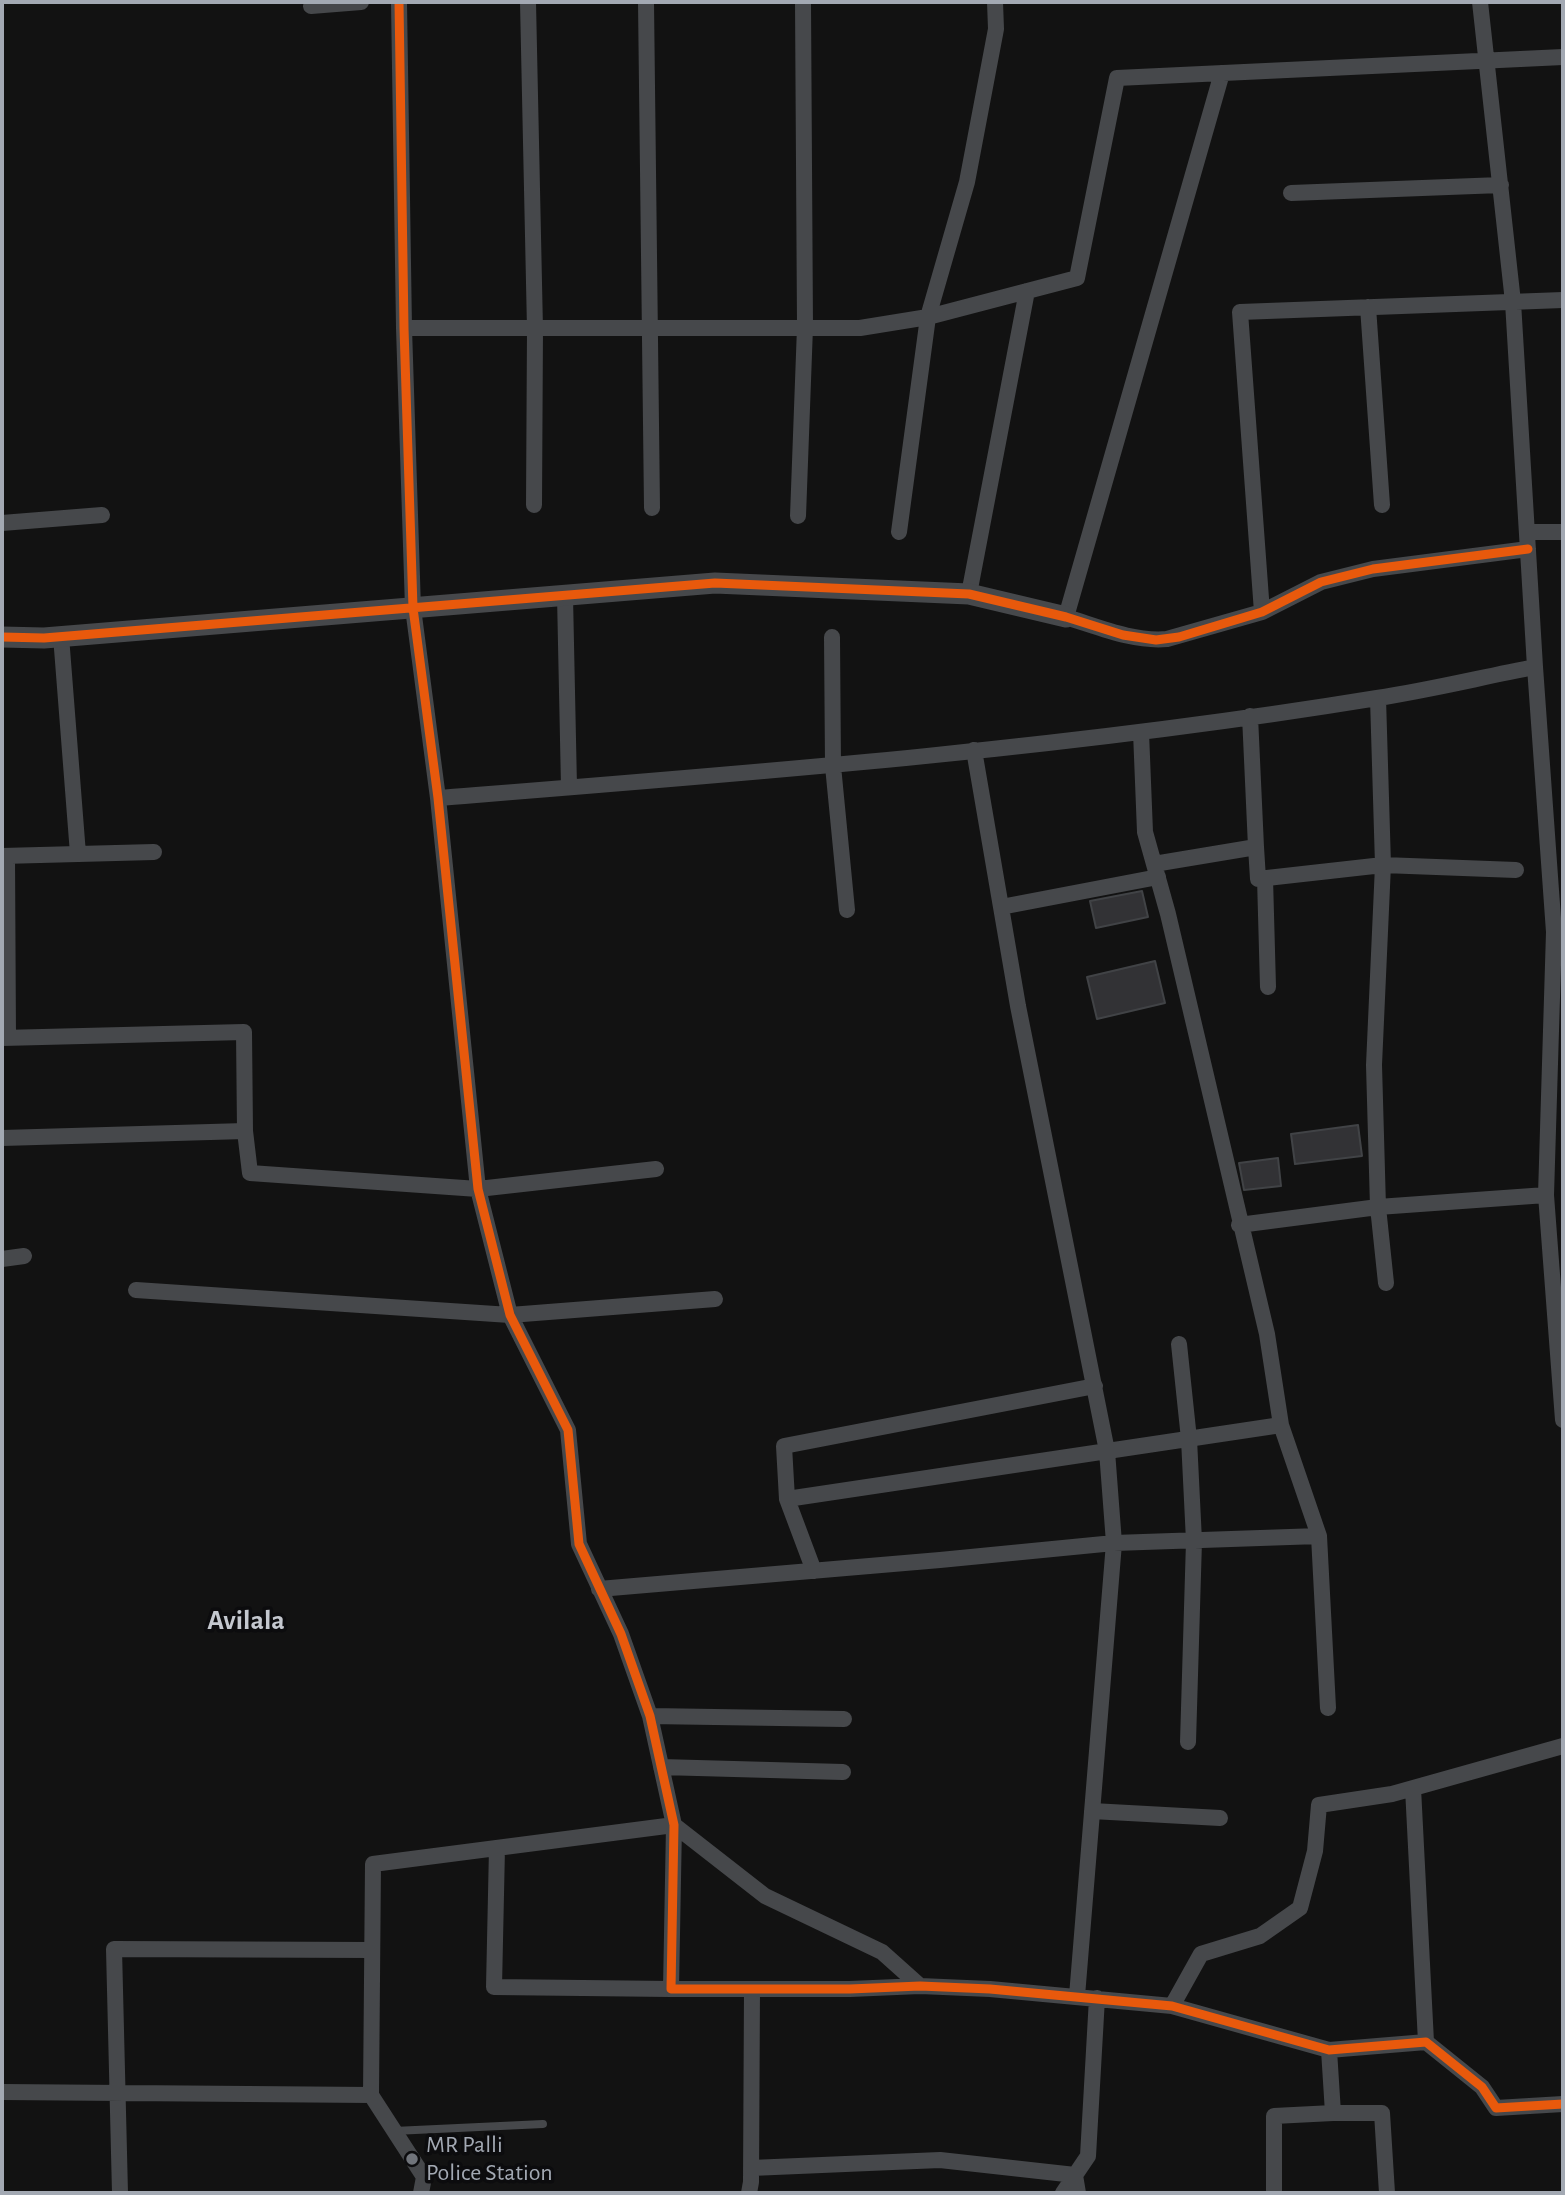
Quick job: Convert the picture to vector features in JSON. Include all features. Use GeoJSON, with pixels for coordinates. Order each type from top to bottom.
{"type":"FeatureCollection","features":[{"type":"Feature","properties":{"kind":"street"},"geometry":{"type":"LineString","coordinates":[[311,6],[361,2]]}},
{"type":"Feature","properties":{"kind":"street"},"geometry":{"type":"LineString","coordinates":[[399,2],[404,328],[413,608],[438,798],[478,1189],[510,1315],[568,1430],[579,1544],[621,1634],[650,1716],[674,1825],[671,1989]]}},
{"type":"Feature","properties":{"kind":"street"},"geometry":{"type":"LineString","coordinates":[[528,2],[535,329],[534,505]]}},
{"type":"Feature","properties":{"kind":"street"},"geometry":{"type":"LineString","coordinates":[[646,2],[652,508]]}},
{"type":"Feature","properties":{"kind":"street"},"geometry":{"type":"LineString","coordinates":[[798,516],[805,327],[803,2]]}},
{"type":"Feature","properties":{"kind":"street"},"geometry":{"type":"LineString","coordinates":[[898,532],[929,317],[967,182],[996,29],[995,2]]}},
{"type":"Feature","properties":{"kind":"street"},"geometry":{"type":"LineString","coordinates":[[1480,2],[1513,302],[1550,884],[1559,932],[1556,1112],[1546,1195],[1556,1232],[1563,1420]]}},
{"type":"Feature","properties":{"kind":"street"},"geometry":{"type":"LineString","coordinates":[[404,328],[860,328],[929,317],[1077,278],[1117,78],[1563,57]]}},
{"type":"Feature","properties":{"kind":"street"},"geometry":{"type":"LineString","coordinates":[[1066,617],[1222,73]]}},
{"type":"Feature","properties":{"kind":"street"},"geometry":{"type":"LineString","coordinates":[[1291,193],[1500,185]]}},
{"type":"Feature","properties":{"kind":"street"},"geometry":{"type":"LineString","coordinates":[[969,594],[1027,291]]}},
{"type":"Feature","properties":{"kind":"street"},"geometry":{"type":"LineString","coordinates":[[1262,612],[1240,312],[1563,300]]}},
{"type":"Feature","properties":{"kind":"street"},"geometry":{"type":"LineString","coordinates":[[1368,307],[1382,505]]}},
{"type":"Feature","properties":{"kind":"street"},"geometry":{"type":"LineString","coordinates":[[2,523],[102,515]]}},
{"type":"Feature","properties":{"kind":"street"},"geometry":{"type":"LineString","coordinates":[[2,637],[61,636],[715,583],[969,594],[1066,617],[1123,635],[1156,640],[1179,637],[1262,612],[1321,582],[1373,569],[1563,533]]}},
{"type":"Feature","properties":{"kind":"street"},"geometry":{"type":"LineString","coordinates":[[565,596],[569,787]]}},
{"type":"Feature","properties":{"kind":"street"},"geometry":{"type":"LineString","coordinates":[[61,636],[78,854]]}},
{"type":"Feature","properties":{"kind":"street"},"geometry":{"type":"LineString","coordinates":[[832,637],[833,766],[846,909]]}},
{"type":"Feature","properties":{"kind":"street"},"geometry":{"type":"LineString","coordinates":[[438,798],[833,766],[1141,732],[1378,698],[1535,667]]}},
{"type":"Feature","properties":{"kind":"street"},"geometry":{"type":"LineString","coordinates":[[1378,698],[1383,865],[1374,1065],[1378,1207],[1386,1283]]}},
{"type":"Feature","properties":{"kind":"street"},"geometry":{"type":"LineString","coordinates":[[1250,716],[1258,878],[1383,865],[1516,870]]}},
{"type":"Feature","properties":{"kind":"street"},"geometry":{"type":"LineString","coordinates":[[1141,732],[1145,832],[1266,1334],[1281,1425],[1319,1536],[1328,1708]]}},
{"type":"Feature","properties":{"kind":"street"},"geometry":{"type":"LineString","coordinates":[[974,750],[1018,1006],[1107,1451],[1114,1543],[1077,1996]]}},
{"type":"Feature","properties":{"kind":"street"},"geometry":{"type":"LineString","coordinates":[[1001,907],[1256,847]]}},
{"type":"Feature","properties":{"kind":"street"},"geometry":{"type":"LineString","coordinates":[[154,852],[5,856],[5,1038],[244,1032],[245,1131],[250,1173],[478,1189],[656,1169]]}},
{"type":"Feature","properties":{"kind":"street"},"geometry":{"type":"LineString","coordinates":[[1550,884],[1563,873]]}},
{"type":"Feature","properties":{"kind":"street"},"geometry":{"type":"LineString","coordinates":[[1265,878],[1268,987]]}},
{"type":"Feature","properties":{"kind":"street"},"geometry":{"type":"LineString","coordinates":[[2,1138],[245,1131]]}},
{"type":"Feature","properties":{"kind":"street"},"geometry":{"type":"LineString","coordinates":[[1239,1225],[1378,1207],[1546,1195]]}},
{"type":"Feature","properties":{"kind":"street"},"geometry":{"type":"LineString","coordinates":[[2,1259],[24,1256]]}},
{"type":"Feature","properties":{"kind":"street"},"geometry":{"type":"LineString","coordinates":[[136,1290],[510,1315],[715,1299]]}},
{"type":"Feature","properties":{"kind":"street"},"geometry":{"type":"LineString","coordinates":[[1179,1344],[1189,1439],[1194,1541],[1188,1742]]}},
{"type":"Feature","properties":{"kind":"street"},"geometry":{"type":"LineString","coordinates":[[814,1571],[787,1499],[784,1446],[1095,1386]]}},
{"type":"Feature","properties":{"kind":"street"},"geometry":{"type":"LineString","coordinates":[[787,1499],[1281,1425]]}},
{"type":"Feature","properties":{"kind":"street"},"geometry":{"type":"LineString","coordinates":[[599,1589],[1114,1543],[1319,1536]]}},
{"type":"Feature","properties":{"kind":"street"},"geometry":{"type":"LineString","coordinates":[[650,1716],[844,1719]]}},
{"type":"Feature","properties":{"kind":"street"},"geometry":{"type":"LineString","coordinates":[[1172,2006],[1201,1954],[1260,1936],[1300,1908],[1315,1851],[1319,1805],[1392,1794],[1563,1746]]}},
{"type":"Feature","properties":{"kind":"street"},"geometry":{"type":"LineString","coordinates":[[661,1767],[844,1772]]}},
{"type":"Feature","properties":{"kind":"street"},"geometry":{"type":"LineString","coordinates":[[1413,1788],[1426,2042]]}},
{"type":"Feature","properties":{"kind":"street"},"geometry":{"type":"LineString","coordinates":[[1093,1811],[1220,1818]]}},
{"type":"Feature","properties":{"kind":"street"},"geometry":{"type":"LineString","coordinates":[[421,2193],[424,2177],[371,2095],[373,1864],[674,1825],[765,1896],[882,1952],[920,1986]]}},
{"type":"Feature","properties":{"kind":"street"},"geometry":{"type":"LineString","coordinates":[[498,1848],[494,1987],[752,1989],[920,1986],[990,1989],[1172,2006],[1329,2050],[1426,2042],[1482,2087],[1496,2108],[1563,2104]]}},
{"type":"Feature","properties":{"kind":"street"},"geometry":{"type":"LineString","coordinates":[[120,2193],[114,1948],[372,1950]]}},
{"type":"Feature","properties":{"kind":"street"},"geometry":{"type":"LineString","coordinates":[[749,2193],[752,1989]]}},
{"type":"Feature","properties":{"kind":"street"},"geometry":{"type":"LineString","coordinates":[[1063,2193],[1088,2155],[1097,1998]]}},
{"type":"Feature","properties":{"kind":"street"},"geometry":{"type":"LineString","coordinates":[[1329,2050],[1333,2113]]}},
{"type":"Feature","properties":{"kind":"street"},"geometry":{"type":"LineString","coordinates":[[2,2092],[371,2095]]}},
{"type":"Feature","properties":{"kind":"street"},"geometry":{"type":"LineString","coordinates":[[1273,2193],[1273,2116],[1333,2113],[1382,2113],[1387,2193]]}},
{"type":"Feature","properties":{"kind":"street"},"geometry":{"type":"LineString","coordinates":[[751,2168],[940,2160],[1075,2175]]}},
{"type":"Feature","properties":{"kind":"street"},"geometry":{"type":"LineString","coordinates":[[1075,2175],[1078,2193]]}},
{"type":"Feature","properties":{"kind":"lane"},"geometry":{"type":"LineString","coordinates":[[394,2130],[543,2124]]}},
{"type":"Feature","properties":{"kind":"building"},"geometry":{"type":"Polygon","coordinates":[[[1142,891],[1148,917],[1096,928],[1090,901],[1142,891]]]}},
{"type":"Feature","properties":{"kind":"building"},"geometry":{"type":"Polygon","coordinates":[[[1155,961],[1165,1003],[1097,1019],[1087,977],[1155,961]]]}},
{"type":"Feature","properties":{"kind":"building"},"geometry":{"type":"Polygon","coordinates":[[[1358,1125],[1362,1156],[1295,1164],[1291,1134],[1358,1125]]]}},
{"type":"Feature","properties":{"kind":"building"},"geometry":{"type":"Polygon","coordinates":[[[1278,1158],[1281,1186],[1244,1190],[1239,1163],[1278,1158]]]}},
{"type":"Feature","properties":{"kind":"cycle path"},"geometry":{"type":"LineString","coordinates":[[399,2],[404,328],[413,608],[438,798],[478,1189],[510,1315],[568,1430],[579,1544],[621,1634],[650,1716],[674,1825],[671,1989],[850,1989],[920,1986],[990,1989],[1172,2006],[1329,2050],[1426,2042],[1482,2087],[1496,2108],[1563,2104]]}},
{"type":"Feature","properties":{"kind":"cycle path"},"geometry":{"type":"LineString","coordinates":[[2,637],[44,638],[715,583],[969,594],[1066,617],[1123,635],[1156,640],[1179,637],[1262,612],[1321,582],[1373,569],[1528,549]]}},
{"type":"Feature","properties":{"kind":"place","name":"MR Palli Police Station"},"geometry":{"type":"Point","coordinates":[412,2159]}},
{"type":"Feature","properties":{"kind":"district","name":"Avilala"},"geometry":{"type":"Point","coordinates":[246,1621]}}]}
